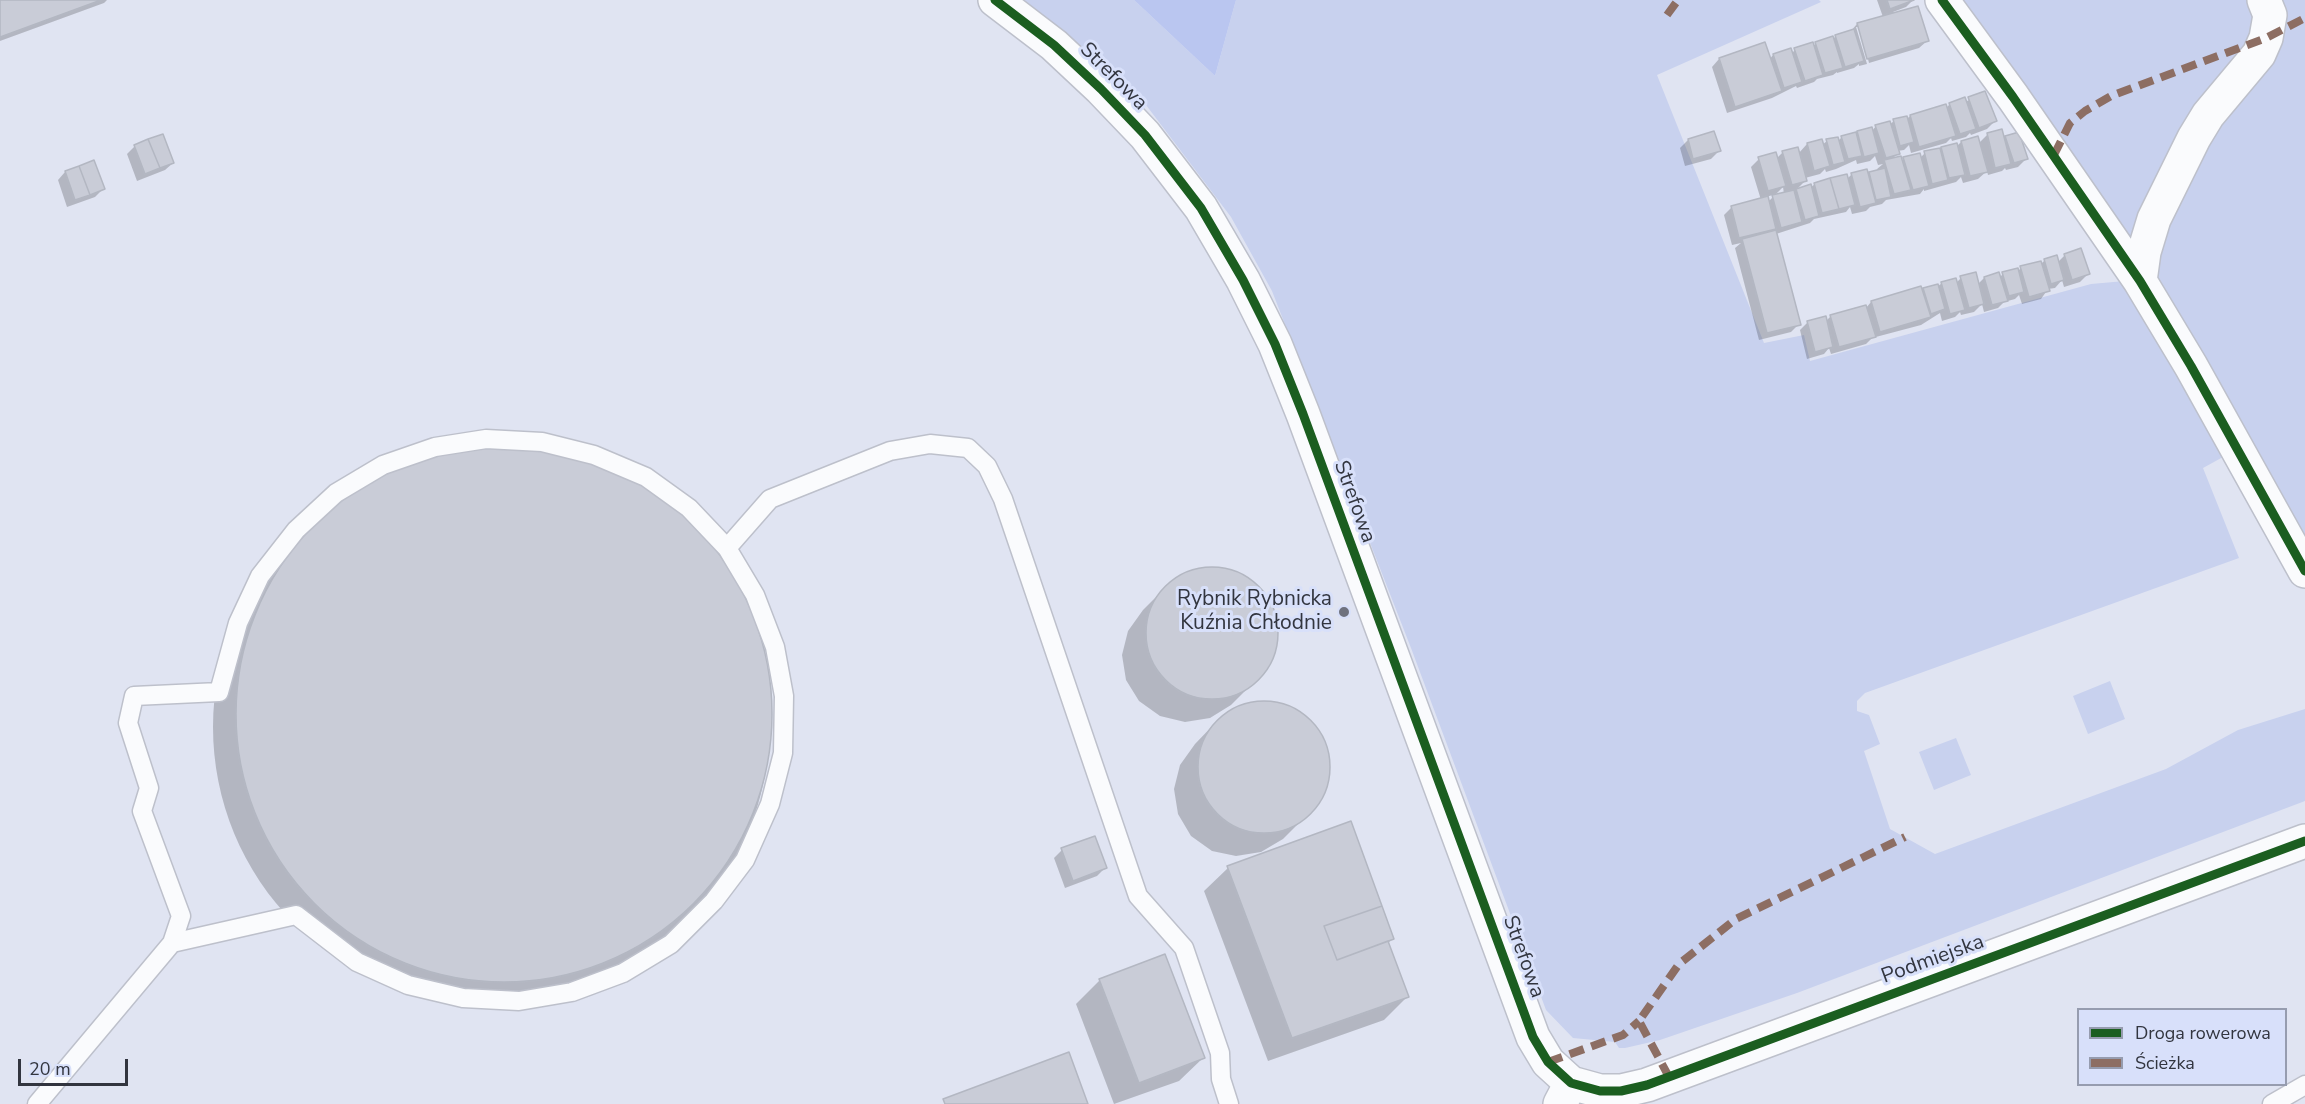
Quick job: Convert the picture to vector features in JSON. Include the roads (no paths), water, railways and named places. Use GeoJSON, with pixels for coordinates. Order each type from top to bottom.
{"type":"FeatureCollection","features":[{"type":"Feature","properties":{"kind":"street","name":"Strefowa"},"geometry":{"type":"LineString","coordinates":[[995,0],[1054,45],[1145,135],[1195,200],[1239,272],[1275,344],[1303,414],[1533,1037],[1566,1093]]}},
{"type":"Feature","properties":{"kind":"street"},"geometry":{"type":"LineString","coordinates":[[1942,0],[2034,126],[2140,281],[2191,366],[2305,572]]}},
{"type":"Feature","properties":{"kind":"street"},"geometry":{"type":"LineString","coordinates":[[2140,281],[2144,252],[2154,219],[2194,138],[2208,115],[2259,54],[2266,38],[2270,15],[2264,0]]}},
{"type":"Feature","properties":{"kind":"street","name":"Podmiejska"},"geometry":{"type":"LineString","coordinates":[[1566,1093],[1622,1091],[1647,1085],[2305,841]]}},
{"type":"Feature","properties":{"kind":"lane"},"geometry":{"type":"LineString","coordinates":[[37,1104],[172,943],[181,916],[142,811],[149,788],[128,723],[134,696],[219,692],[238,623],[261,576],[296,530],[336,493],[383,465],[435,447],[486,439],[542,442],[594,455],[646,477],[689,508],[727,548],[755,595],[775,647],[784,696],[783,753],[770,804],[745,860],[714,901],[671,944],[623,973],[572,992],[519,1001],[463,998],[408,985],[357,962],[296,915],[172,943]]}},
{"type":"Feature","properties":{"kind":"lane"},"geometry":{"type":"LineString","coordinates":[[727,548],[770,499],[890,451],[930,444],[968,448],[987,466],[1003,499],[1138,896],[1184,948],[1220,1053],[1221,1079],[1229,1104]]}},
{"type":"Feature","properties":{"kind":"lane"},"geometry":{"type":"LineString","coordinates":[[2272,1104],[2305,1085]]}},
{"type":"Feature","properties":{"kind":"place","name":"Rybnik Rybnicka Kuźnia Chłodnie"},"geometry":{"type":"Point","coordinates":[1344,612]}}]}
